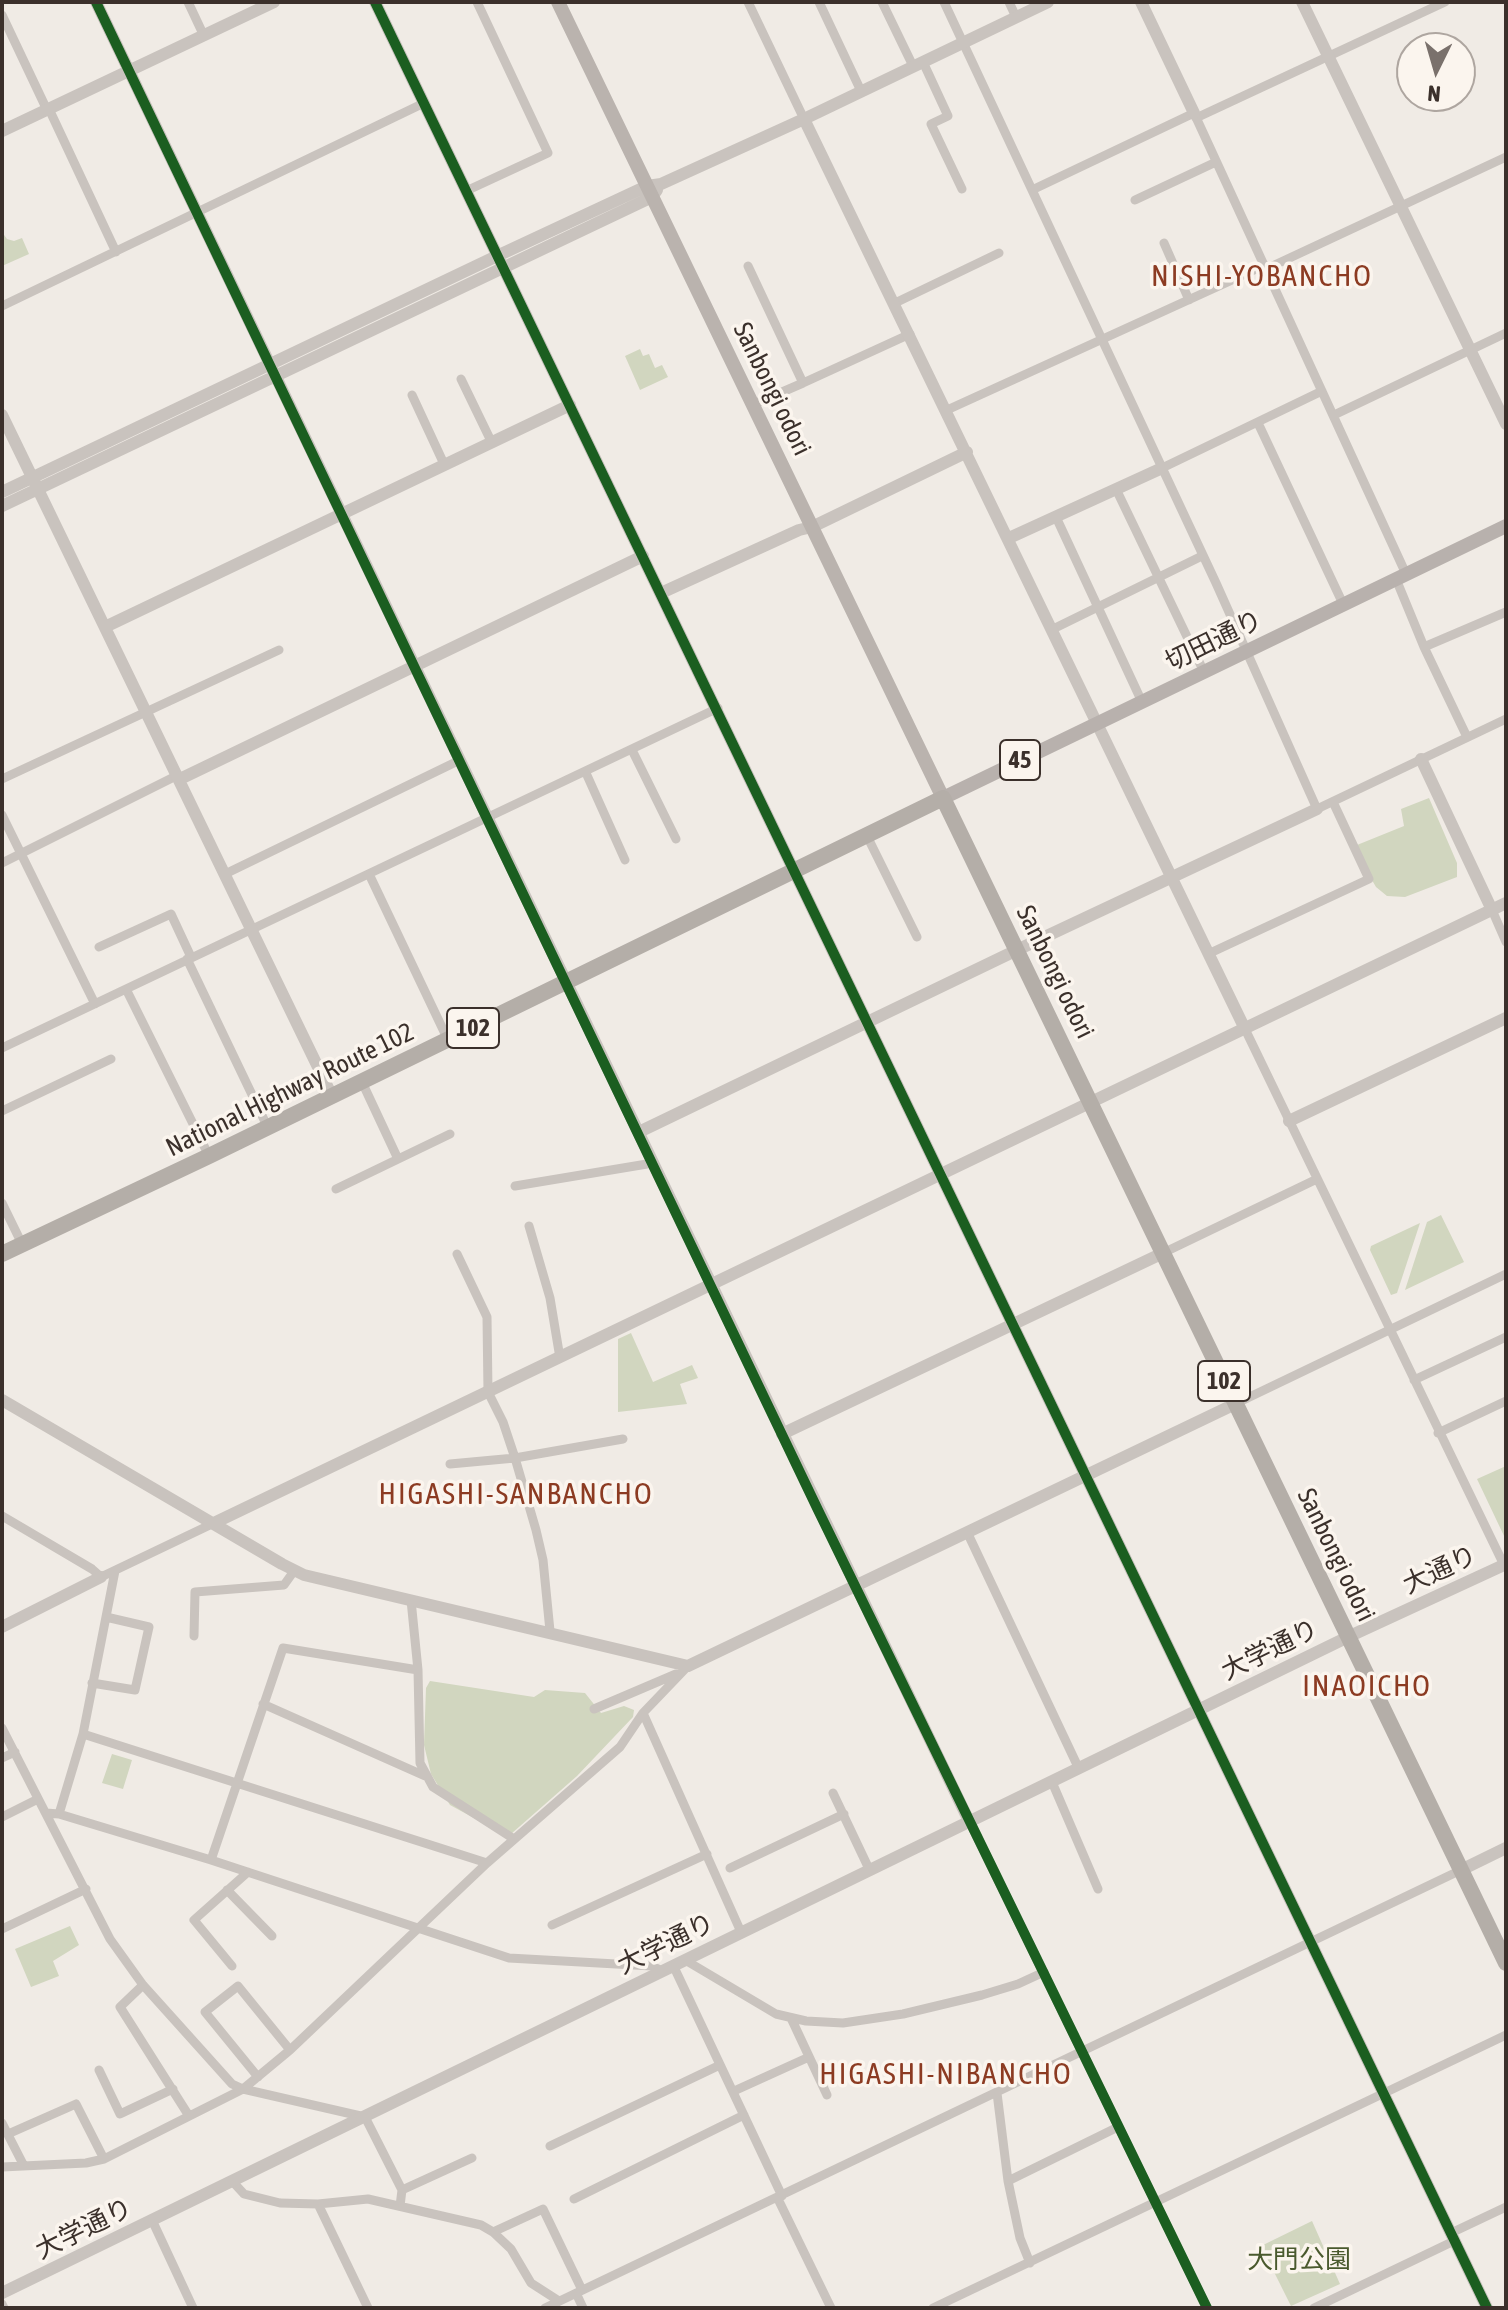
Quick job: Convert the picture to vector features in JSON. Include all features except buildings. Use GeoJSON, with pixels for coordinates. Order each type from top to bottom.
{"type":"FeatureCollection","features":[{"type":"Feature","properties":{"kind":"highway","name":"National Highway Route 102"},"geometry":{"type":"LineString","coordinates":[[2,1254],[268,1128],[943,798]]}},
{"type":"Feature","properties":{"kind":"highway","name":"Sanbongi odori"},"geometry":{"type":"LineString","coordinates":[[943,798],[1506,1963]]}},
{"type":"Feature","properties":{"kind":"main road","name":"Sanbongi odori"},"geometry":{"type":"LineString","coordinates":[[558,2],[653,189],[752,405],[943,798]]}},
{"type":"Feature","properties":{"kind":"main road","name":"切田通り"},"geometry":{"type":"LineString","coordinates":[[943,798],[1506,526]]}},
{"type":"Feature","properties":{"kind":"street"},"geometry":{"type":"LineString","coordinates":[[96,2],[782,1434],[1207,2308]]}},
{"type":"Feature","properties":{"kind":"street"},"geometry":{"type":"LineString","coordinates":[[188,2],[204,36]]}},
{"type":"Feature","properties":{"kind":"street"},"geometry":{"type":"LineString","coordinates":[[2,131],[274,2]]}},
{"type":"Feature","properties":{"kind":"street"},"geometry":{"type":"LineString","coordinates":[[375,2],[1487,2308]]}},
{"type":"Feature","properties":{"kind":"street"},"geometry":{"type":"LineString","coordinates":[[466,191],[548,153],[477,2]]}},
{"type":"Feature","properties":{"kind":"street"},"geometry":{"type":"LineString","coordinates":[[748,2],[1505,1566]]}},
{"type":"Feature","properties":{"kind":"street"},"geometry":{"type":"LineString","coordinates":[[819,2],[861,91]]}},
{"type":"Feature","properties":{"kind":"street"},"geometry":{"type":"LineString","coordinates":[[882,2],[948,116],[931,124],[962,189]]}},
{"type":"Feature","properties":{"kind":"street"},"geometry":{"type":"LineString","coordinates":[[944,2],[1317,809]]}},
{"type":"Feature","properties":{"kind":"street"},"geometry":{"type":"LineString","coordinates":[[1009,2],[1016,17]]}},
{"type":"Feature","properties":{"kind":"street"},"geometry":{"type":"LineString","coordinates":[[2,506],[35,483],[1048,2]]}},
{"type":"Feature","properties":{"kind":"street"},"geometry":{"type":"LineString","coordinates":[[1141,2],[1334,415],[1401,577],[1424,647],[1467,737]]}},
{"type":"Feature","properties":{"kind":"street"},"geometry":{"type":"LineString","coordinates":[[1302,2],[1506,424]]}},
{"type":"Feature","properties":{"kind":"street"},"geometry":{"type":"LineString","coordinates":[[1032,190],[1445,2]]}},
{"type":"Feature","properties":{"kind":"street"},"geometry":{"type":"LineString","coordinates":[[2,15],[116,252]]}},
{"type":"Feature","properties":{"kind":"street"},"geometry":{"type":"LineString","coordinates":[[2,306],[424,103]]}},
{"type":"Feature","properties":{"kind":"street"},"geometry":{"type":"LineString","coordinates":[[947,410],[1506,157]]}},
{"type":"Feature","properties":{"kind":"street"},"geometry":{"type":"LineString","coordinates":[[1135,200],[1216,162]]}},
{"type":"Feature","properties":{"kind":"street"},"geometry":{"type":"LineString","coordinates":[[1164,243],[1189,300]]}},
{"type":"Feature","properties":{"kind":"street"},"geometry":{"type":"LineString","coordinates":[[895,303],[999,253]]}},
{"type":"Feature","properties":{"kind":"street"},"geometry":{"type":"LineString","coordinates":[[748,266],[803,383]]}},
{"type":"Feature","properties":{"kind":"street"},"geometry":{"type":"LineString","coordinates":[[1334,415],[1506,333]]}},
{"type":"Feature","properties":{"kind":"street"},"geometry":{"type":"LineString","coordinates":[[752,405],[910,334]]}},
{"type":"Feature","properties":{"kind":"street"},"geometry":{"type":"LineString","coordinates":[[461,379],[491,441]]}},
{"type":"Feature","properties":{"kind":"street"},"geometry":{"type":"LineString","coordinates":[[1009,538],[1322,391]]}},
{"type":"Feature","properties":{"kind":"street"},"geometry":{"type":"LineString","coordinates":[[412,395],[444,464]]}},
{"type":"Feature","properties":{"kind":"street"},"geometry":{"type":"LineString","coordinates":[[105,627],[570,405]]}},
{"type":"Feature","properties":{"kind":"street"},"geometry":{"type":"LineString","coordinates":[[2,415],[332,1096]]}},
{"type":"Feature","properties":{"kind":"street"},"geometry":{"type":"LineString","coordinates":[[1258,423],[1344,606]]}},
{"type":"Feature","properties":{"kind":"street"},"geometry":{"type":"LineString","coordinates":[[661,593],[799,530],[812,527],[967,452]]}},
{"type":"Feature","properties":{"kind":"street"},"geometry":{"type":"LineString","coordinates":[[2,492],[35,483]]}},
{"type":"Feature","properties":{"kind":"street"},"geometry":{"type":"LineString","coordinates":[[1116,489],[1204,672]]}},
{"type":"Feature","properties":{"kind":"street"},"geometry":{"type":"LineString","coordinates":[[1056,517],[1142,702]]}},
{"type":"Feature","properties":{"kind":"street"},"geometry":{"type":"LineString","coordinates":[[2,863],[643,556]]}},
{"type":"Feature","properties":{"kind":"street"},"geometry":{"type":"LineString","coordinates":[[1053,629],[1202,556]]}},
{"type":"Feature","properties":{"kind":"street"},"geometry":{"type":"LineString","coordinates":[[1424,647],[1506,612]]}},
{"type":"Feature","properties":{"kind":"street"},"geometry":{"type":"LineString","coordinates":[[2,779],[279,650]]}},
{"type":"Feature","properties":{"kind":"street"},"geometry":{"type":"LineString","coordinates":[[2,1048],[718,708]]}},
{"type":"Feature","properties":{"kind":"street"},"geometry":{"type":"LineString","coordinates":[[639,1132],[1506,719]]}},
{"type":"Feature","properties":{"kind":"street"},"geometry":{"type":"LineString","coordinates":[[632,750],[676,839]]}},
{"type":"Feature","properties":{"kind":"street"},"geometry":{"type":"LineString","coordinates":[[1421,759],[1506,942]]}},
{"type":"Feature","properties":{"kind":"street"},"geometry":{"type":"LineString","coordinates":[[225,874],[460,760]]}},
{"type":"Feature","properties":{"kind":"street"},"geometry":{"type":"LineString","coordinates":[[586,773],[625,860]]}},
{"type":"Feature","properties":{"kind":"street"},"geometry":{"type":"LineString","coordinates":[[1208,954],[1369,879],[1333,802]]}},
{"type":"Feature","properties":{"kind":"street"},"geometry":{"type":"LineString","coordinates":[[2,815],[95,1004]]}},
{"type":"Feature","properties":{"kind":"street"},"geometry":{"type":"LineString","coordinates":[[867,836],[917,937]]}},
{"type":"Feature","properties":{"kind":"street"},"geometry":{"type":"LineString","coordinates":[[369,874],[448,1040]]}},
{"type":"Feature","properties":{"kind":"street"},"geometry":{"type":"LineString","coordinates":[[2,1627],[1506,903]]}},
{"type":"Feature","properties":{"kind":"street"},"geometry":{"type":"LineString","coordinates":[[99,947],[171,914],[268,1128]]}},
{"type":"Feature","properties":{"kind":"street"},"geometry":{"type":"LineString","coordinates":[[126,989],[209,1156]]}},
{"type":"Feature","properties":{"kind":"street"},"geometry":{"type":"LineString","coordinates":[[1289,1121],[1506,1018]]}},
{"type":"Feature","properties":{"kind":"street"},"geometry":{"type":"LineString","coordinates":[[2,1111],[111,1059]]}},
{"type":"Feature","properties":{"kind":"street"},"geometry":{"type":"LineString","coordinates":[[362,1082],[398,1159]]}},
{"type":"Feature","properties":{"kind":"street"},"geometry":{"type":"LineString","coordinates":[[336,1189],[450,1134]]}},
{"type":"Feature","properties":{"kind":"street"},"geometry":{"type":"LineString","coordinates":[[515,1186],[653,1163]]}},
{"type":"Feature","properties":{"kind":"street"},"geometry":{"type":"LineString","coordinates":[[782,1434],[1317,1179]]}},
{"type":"Feature","properties":{"kind":"street"},"geometry":{"type":"LineString","coordinates":[[2,1203],[22,1244]]}},
{"type":"Feature","properties":{"kind":"street"},"geometry":{"type":"LineString","coordinates":[[529,1226],[550,1298],[560,1358]]}},
{"type":"Feature","properties":{"kind":"street"},"geometry":{"type":"LineString","coordinates":[[457,1254],[487,1317],[488,1392],[503,1422],[515,1458],[543,1560],[550,1631]]}},
{"type":"Feature","properties":{"kind":"street"},"geometry":{"type":"LineString","coordinates":[[594,1709],[968,1534],[1506,1274]]}},
{"type":"Feature","properties":{"kind":"street"},"geometry":{"type":"LineString","coordinates":[[1414,1380],[1506,1337]]}},
{"type":"Feature","properties":{"kind":"street"},"geometry":{"type":"LineString","coordinates":[[2,1400],[294,1571],[550,1631],[685,1668]]}},
{"type":"Feature","properties":{"kind":"street"},"geometry":{"type":"LineString","coordinates":[[1438,1433],[1506,1401]]}},
{"type":"Feature","properties":{"kind":"street"},"geometry":{"type":"LineString","coordinates":[[450,1464],[515,1458],[623,1439]]}},
{"type":"Feature","properties":{"kind":"street"},"geometry":{"type":"LineString","coordinates":[[2,1516],[101,1577]]}},
{"type":"Feature","properties":{"kind":"street"},"geometry":{"type":"LineString","coordinates":[[968,1534],[1079,1769]]}},
{"type":"Feature","properties":{"kind":"street","name":"大通り"},"geometry":{"type":"LineString","coordinates":[[1350,1636],[1505,1566]]}},
{"type":"Feature","properties":{"kind":"street"},"geometry":{"type":"LineString","coordinates":[[59,1814],[83,1734],[115,1571]]}},
{"type":"Feature","properties":{"kind":"street"},"geometry":{"type":"LineString","coordinates":[[194,1636],[195,1592],[284,1585],[294,1571]]}},
{"type":"Feature","properties":{"kind":"street"},"geometry":{"type":"LineString","coordinates":[[411,1600],[418,1670],[420,1763],[433,1787],[514,1839]]}},
{"type":"Feature","properties":{"kind":"street"},"geometry":{"type":"LineString","coordinates":[[92,1683],[135,1690],[149,1627],[106,1617]]}},
{"type":"Feature","properties":{"kind":"street","name":"大学通り"},"geometry":{"type":"LineString","coordinates":[[2,2293],[1350,1636]]}},
{"type":"Feature","properties":{"kind":"street"},"geometry":{"type":"LineString","coordinates":[[211,1860],[283,1648],[418,1670]]}},
{"type":"Feature","properties":{"kind":"street"},"geometry":{"type":"LineString","coordinates":[[2,2167],[86,2163],[104,2159],[243,2089],[290,2050],[487,1863],[620,1747],[643,1713],[685,1668]]}},
{"type":"Feature","properties":{"kind":"street"},"geometry":{"type":"LineString","coordinates":[[263,1704],[426,1776]]}},
{"type":"Feature","properties":{"kind":"street"},"geometry":{"type":"LineString","coordinates":[[643,1713],[741,1932]]}},
{"type":"Feature","properties":{"kind":"street"},"geometry":{"type":"LineString","coordinates":[[2,1728],[110,1939],[143,1985],[232,2084],[365,2117],[402,2190],[400,2206]]}},
{"type":"Feature","properties":{"kind":"street"},"geometry":{"type":"LineString","coordinates":[[83,1734],[487,1863]]}},
{"type":"Feature","properties":{"kind":"street"},"geometry":{"type":"LineString","coordinates":[[2,1758],[15,1752]]}},
{"type":"Feature","properties":{"kind":"street"},"geometry":{"type":"LineString","coordinates":[[1052,1782],[1098,1889]]}},
{"type":"Feature","properties":{"kind":"street"},"geometry":{"type":"LineString","coordinates":[[833,1793],[870,1871]]}},
{"type":"Feature","properties":{"kind":"street"},"geometry":{"type":"LineString","coordinates":[[2,1817],[38,1799]]}},
{"type":"Feature","properties":{"kind":"street"},"geometry":{"type":"LineString","coordinates":[[46,1813],[59,1814],[211,1860],[509,1958],[674,1965],[776,2014],[791,2018],[843,2023],[887,2017],[982,1995],[1044,1972]]}},
{"type":"Feature","properties":{"kind":"street"},"geometry":{"type":"LineString","coordinates":[[730,1868],[844,1814]]}},
{"type":"Feature","properties":{"kind":"street"},"geometry":{"type":"LineString","coordinates":[[545,2308],[1506,1848]]}},
{"type":"Feature","properties":{"kind":"street"},"geometry":{"type":"LineString","coordinates":[[552,1925],[707,1854]]}},
{"type":"Feature","properties":{"kind":"street"},"geometry":{"type":"LineString","coordinates":[[232,1966],[194,1920],[248,1872]]}},
{"type":"Feature","properties":{"kind":"street"},"geometry":{"type":"LineString","coordinates":[[2,1929],[86,1889]]}},
{"type":"Feature","properties":{"kind":"street"},"geometry":{"type":"LineString","coordinates":[[227,1890],[272,1936]]}},
{"type":"Feature","properties":{"kind":"street"},"geometry":{"type":"LineString","coordinates":[[674,1965],[831,2308]]}},
{"type":"Feature","properties":{"kind":"street"},"geometry":{"type":"LineString","coordinates":[[143,1985],[120,2007],[189,2116]]}},
{"type":"Feature","properties":{"kind":"street"},"geometry":{"type":"LineString","coordinates":[[258,2077],[205,2012],[238,1986],[290,2050]]}},
{"type":"Feature","properties":{"kind":"street"},"geometry":{"type":"LineString","coordinates":[[791,2018],[827,2095]]}},
{"type":"Feature","properties":{"kind":"street"},"geometry":{"type":"LineString","coordinates":[[933,2308],[1506,2035]]}},
{"type":"Feature","properties":{"kind":"street"},"geometry":{"type":"LineString","coordinates":[[734,2091],[809,2057]]}},
{"type":"Feature","properties":{"kind":"street"},"geometry":{"type":"LineString","coordinates":[[550,2146],[720,2065]]}},
{"type":"Feature","properties":{"kind":"street"},"geometry":{"type":"LineString","coordinates":[[99,2070],[120,2114],[173,2089]]}},
{"type":"Feature","properties":{"kind":"street"},"geometry":{"type":"LineString","coordinates":[[997,2093],[1008,2181],[1020,2238],[1030,2263]]}},
{"type":"Feature","properties":{"kind":"street"},"geometry":{"type":"LineString","coordinates":[[8,2134],[76,2104],[104,2159]]}},
{"type":"Feature","properties":{"kind":"street"},"geometry":{"type":"LineString","coordinates":[[574,2199],[744,2115]]}},
{"type":"Feature","properties":{"kind":"street"},"geometry":{"type":"LineString","coordinates":[[2,2123],[24,2166]]}},
{"type":"Feature","properties":{"kind":"street"},"geometry":{"type":"LineString","coordinates":[[1008,2181],[1118,2127]]}},
{"type":"Feature","properties":{"kind":"street"},"geometry":{"type":"LineString","coordinates":[[402,2190],[472,2158]]}},
{"type":"Feature","properties":{"kind":"street"},"geometry":{"type":"LineString","coordinates":[[233,2182],[244,2194],[280,2203],[318,2204],[368,2199],[481,2225],[511,2249],[531,2283],[559,2301]]}},
{"type":"Feature","properties":{"kind":"street"},"geometry":{"type":"LineString","coordinates":[[318,2204],[368,2308]]}},
{"type":"Feature","properties":{"kind":"street"},"geometry":{"type":"LineString","coordinates":[[1314,2308],[1506,2207]]}},
{"type":"Feature","properties":{"kind":"street"},"geometry":{"type":"LineString","coordinates":[[493,2232],[543,2209],[583,2308]]}},
{"type":"Feature","properties":{"kind":"street"},"geometry":{"type":"LineString","coordinates":[[152,2220],[193,2308]]}},
{"type":"Feature","properties":{"kind":"green space"},"geometry":{"type":"Polygon","coordinates":[[[2,232],[7,239],[14,241],[22,238],[29,254],[2,266],[2,232]]]}},
{"type":"Feature","properties":{"kind":"green space"},"geometry":{"type":"Polygon","coordinates":[[[640,349],[643,356],[649,354],[655,368],[662,365],[668,377],[640,390],[625,356],[640,349]]]}},
{"type":"Feature","properties":{"kind":"green space"},"geometry":{"type":"Polygon","coordinates":[[[1429,798],[1457,863],[1457,877],[1405,897],[1387,896],[1376,887],[1357,845],[1404,826],[1401,809],[1429,798]]]}},
{"type":"Feature","properties":{"kind":"green space"},"geometry":{"type":"Polygon","coordinates":[[[1441,1215],[1464,1262],[1405,1290],[1427,1222],[1441,1215]]]}},
{"type":"Feature","properties":{"kind":"green space"},"geometry":{"type":"Polygon","coordinates":[[[1420,1223],[1397,1293],[1391,1295],[1370,1250],[1371,1246],[1420,1223]]]}},
{"type":"Feature","properties":{"kind":"green space"},"geometry":{"type":"Polygon","coordinates":[[[631,1333],[653,1382],[692,1365],[698,1378],[680,1384],[687,1404],[618,1412],[618,1339],[631,1333]]]}},
{"type":"Feature","properties":{"kind":"green space"},"geometry":{"type":"Polygon","coordinates":[[[1506,1466],[1506,1537],[1505,1538],[1477,1479],[1506,1466]]]}},
{"type":"Feature","properties":{"kind":"green space"},"geometry":{"type":"Polygon","coordinates":[[[430,1681],[534,1697],[545,1690],[585,1693],[601,1713],[624,1706],[634,1710],[633,1717],[577,1776],[511,1834],[494,1829],[450,1805],[431,1774],[424,1745],[426,1688],[430,1681]]]}},
{"type":"Feature","properties":{"kind":"green space"},"geometry":{"type":"Polygon","coordinates":[[[112,1754],[132,1760],[123,1789],[102,1783],[112,1754]]]}},
{"type":"Feature","properties":{"kind":"green space"},"geometry":{"type":"Polygon","coordinates":[[[70,1926],[79,1945],[53,1961],[59,1976],[31,1987],[15,1949],[70,1926]]]}},
{"type":"Feature","properties":{"kind":"green space","name":"大門公園"},"geometry":{"type":"Polygon","coordinates":[[[1312,2221],[1340,2284],[1291,2306],[1261,2246],[1312,2221]]]}},
{"type":"Feature","properties":{"kind":"cycle path"},"geometry":{"type":"LineString","coordinates":[[96,2],[818,1510],[1207,2308]]}},
{"type":"Feature","properties":{"kind":"cycle path"},"geometry":{"type":"LineString","coordinates":[[375,2],[1487,2308]]}},
{"type":"Feature","properties":{"kind":"district","name":"NISHI-YOBANCHO"},"geometry":{"type":"Point","coordinates":[1262,277]}},
{"type":"Feature","properties":{"kind":"district","name":"HIGASHI-SANBANCHO"},"geometry":{"type":"Point","coordinates":[516,1495]}},
{"type":"Feature","properties":{"kind":"district","name":"INAOICHO"},"geometry":{"type":"Point","coordinates":[1367,1687]}},
{"type":"Feature","properties":{"kind":"district","name":"HIGASHI-NIBANCHO"},"geometry":{"type":"Point","coordinates":[946,2075]}}]}
